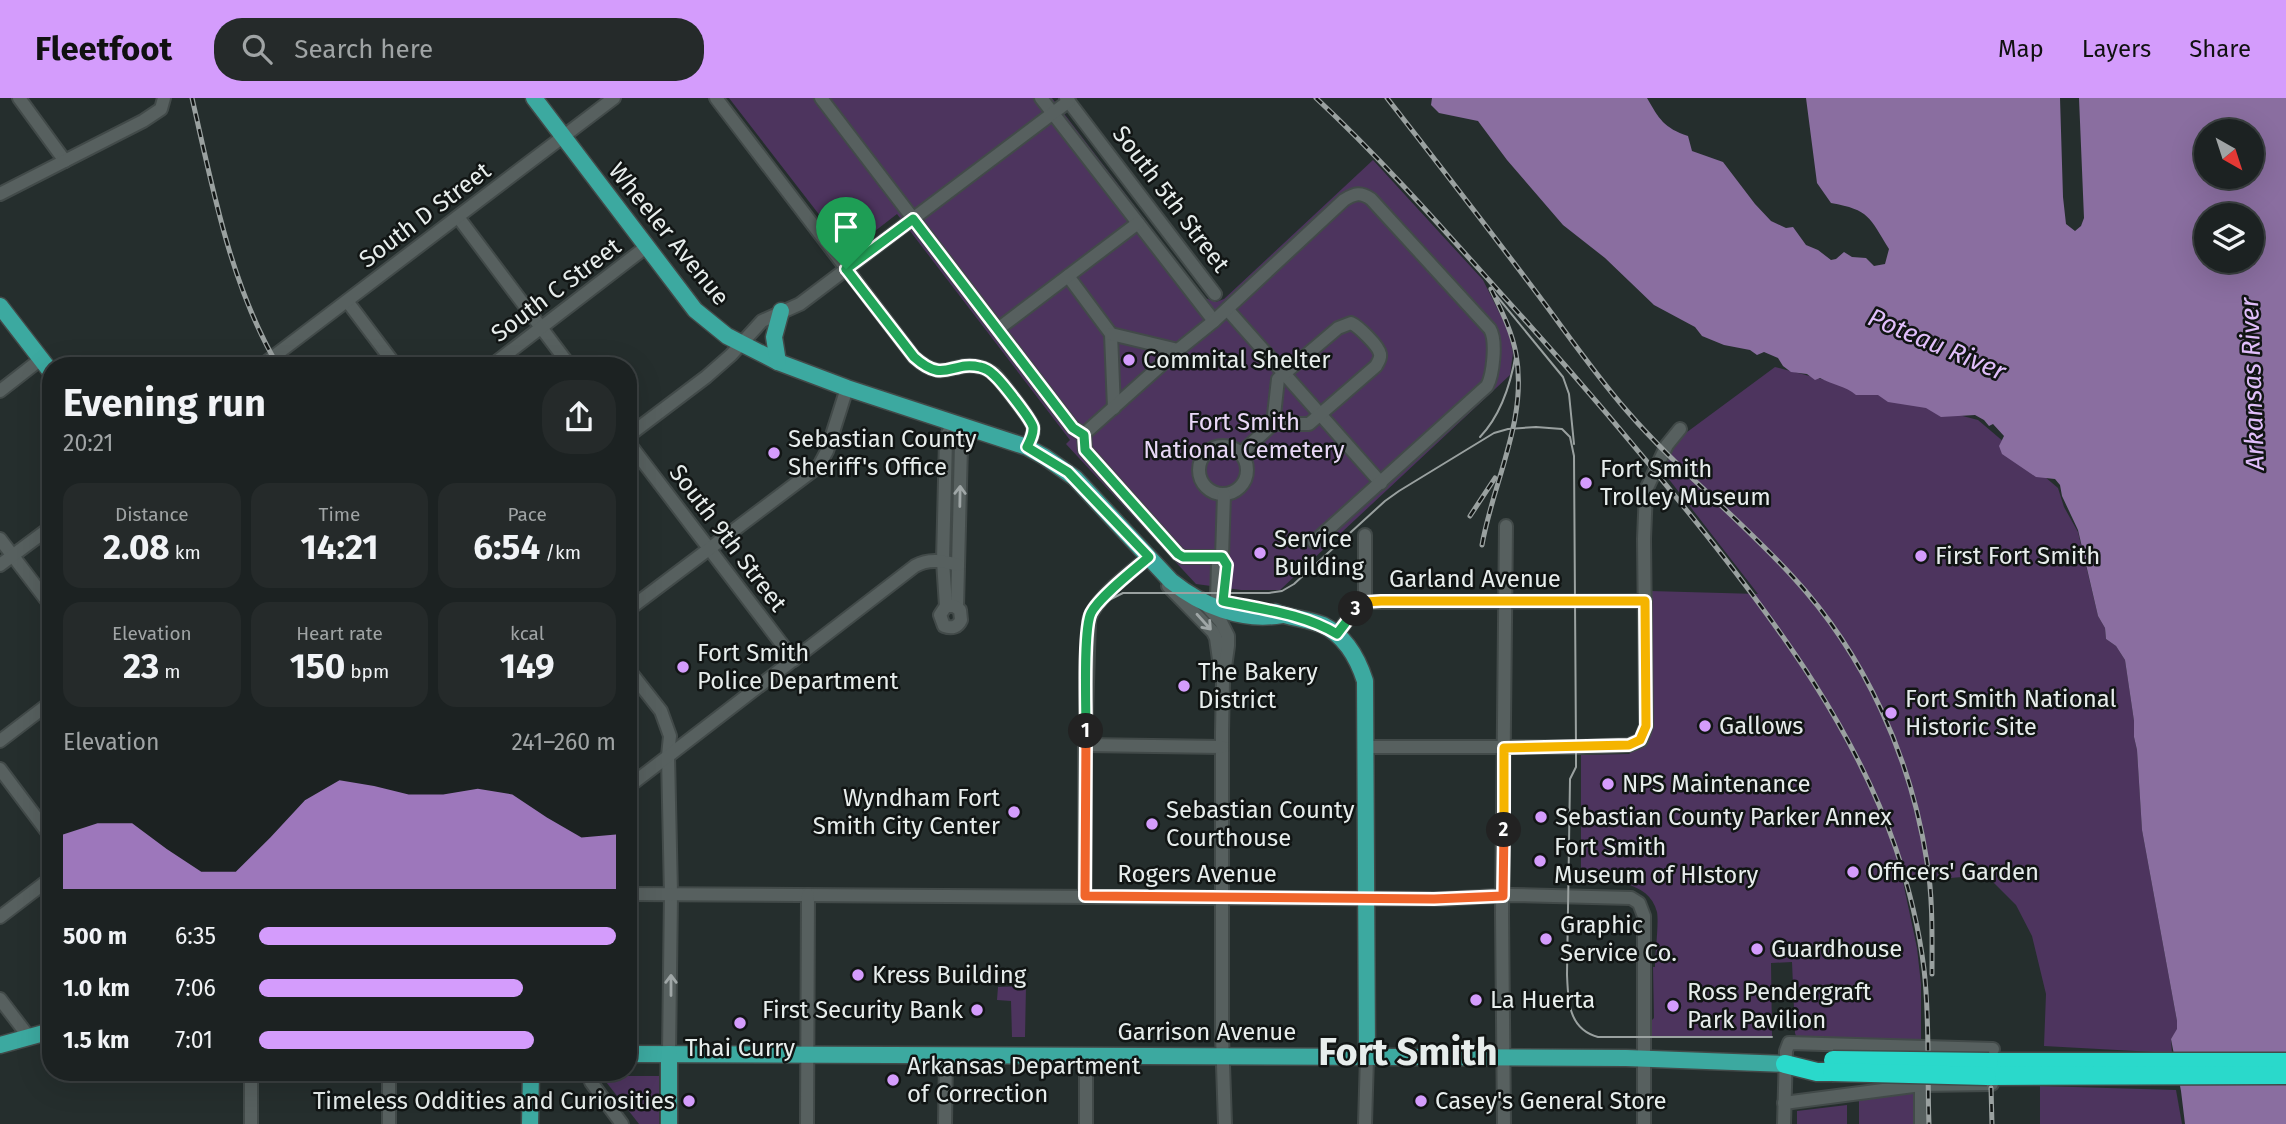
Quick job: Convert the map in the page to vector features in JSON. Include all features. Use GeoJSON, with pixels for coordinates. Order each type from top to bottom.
{"type":"FeatureCollection","features":[{"type":"Feature","properties":{"kind":"highway"},"geometry":{"type":"LineString","coordinates":[[1833,1066],[2286,1062]]}},
{"type":"Feature","properties":{"kind":"highway","name":"Garrison Avenue"},"geometry":{"type":"LineString","coordinates":[[1785,1064],[1817,1072],[1833,1066]]}},
{"type":"Feature","properties":{"kind":"highway"},"geometry":{"type":"LineString","coordinates":[[1833,1066],[1987,1076],[2286,1075]]}},
{"type":"Feature","properties":{"kind":"main road","name":"Wheeler Avenue"},"geometry":{"type":"LineString","coordinates":[[534,98],[695,310],[727,336],[778,362],[847,388],[1027,447],[1068,472],[1164,573]]}},
{"type":"Feature","properties":{"kind":"main road"},"geometry":{"type":"LineString","coordinates":[[0,306],[42,361]]}},
{"type":"Feature","properties":{"kind":"main road"},"geometry":{"type":"LineString","coordinates":[[778,362],[774,338],[781,311]]}},
{"type":"Feature","properties":{"kind":"main road"},"geometry":{"type":"LineString","coordinates":[[1164,573],[1185,593],[1252,617],[1282,615]]}},
{"type":"Feature","properties":{"kind":"main road"},"geometry":{"type":"LineString","coordinates":[[1213,602],[1270,610],[1323,625],[1349,646],[1364,681],[1367,1057]]}},
{"type":"Feature","properties":{"kind":"main road"},"geometry":{"type":"LineString","coordinates":[[0,1045],[42,1033]]}},
{"type":"Feature","properties":{"kind":"main road","name":"Garrison Avenue"},"geometry":{"type":"LineString","coordinates":[[637,1054],[1642,1059],[1785,1064]]}},
{"type":"Feature","properties":{"kind":"main road"},"geometry":{"type":"LineString","coordinates":[[668,1124],[669,1054]]}},
{"type":"Feature","properties":{"kind":"main road"},"geometry":{"type":"LineString","coordinates":[[530,1124],[531,1081]]}},
{"type":"Feature","properties":{"kind":"street"},"geometry":{"type":"LineString","coordinates":[[19,98],[65,161]]}},
{"type":"Feature","properties":{"kind":"street","name":"South D Street"},"geometry":{"type":"LineString","coordinates":[[273,357],[614,98]]}},
{"type":"Feature","properties":{"kind":"street"},"geometry":{"type":"LineString","coordinates":[[716,98],[914,357],[922,364],[939,371],[971,366],[980,367],[995,376],[1031,422],[1033,433],[1027,447]]}},
{"type":"Feature","properties":{"kind":"street"},"geometry":{"type":"LineString","coordinates":[[821,98],[1073,428],[1084,435]]}},
{"type":"Feature","properties":{"kind":"street"},"geometry":{"type":"LineString","coordinates":[[1041,98],[1214,321]]}},
{"type":"Feature","properties":{"kind":"street"},"geometry":{"type":"LineString","coordinates":[[637,429],[706,377],[762,321],[800,304],[1053,113],[1067,99]]}},
{"type":"Feature","properties":{"kind":"street","name":"South 5th Street"},"geometry":{"type":"LineString","coordinates":[[1067,99],[1215,293]]}},
{"type":"Feature","properties":{"kind":"street"},"geometry":{"type":"LineString","coordinates":[[0,194],[143,121],[162,104]]}},
{"type":"Feature","properties":{"kind":"street"},"geometry":{"type":"LineString","coordinates":[[1084,435],[1214,321],[1345,200],[1358,193],[1371,199],[1490,330],[1494,342],[1491,380],[1314,542]]}},
{"type":"Feature","properties":{"kind":"street"},"geometry":{"type":"LineString","coordinates":[[458,217],[563,357]]}},
{"type":"Feature","properties":{"kind":"street"},"geometry":{"type":"LineString","coordinates":[[998,329],[1138,223]]}},
{"type":"Feature","properties":{"kind":"street","name":"South C Street"},"geometry":{"type":"LineString","coordinates":[[503,357],[646,247]]}},
{"type":"Feature","properties":{"kind":"street"},"geometry":{"type":"LineString","coordinates":[[1068,276],[1111,334],[1114,408]]}},
{"type":"Feature","properties":{"kind":"street"},"geometry":{"type":"LineString","coordinates":[[347,301],[389,357]]}},
{"type":"Feature","properties":{"kind":"street"},"geometry":{"type":"LineString","coordinates":[[1227,309],[1381,483]]}},
{"type":"Feature","properties":{"kind":"street"},"geometry":{"type":"LineString","coordinates":[[1241,453],[1273,424],[1278,379],[1344,324],[1356,325],[1379,350],[1376,366],[1309,424],[1273,424]]}},
{"type":"Feature","properties":{"kind":"street"},"geometry":{"type":"LineString","coordinates":[[1111,334],[1178,350]]}},
{"type":"Feature","properties":{"kind":"street"},"geometry":{"type":"LineString","coordinates":[[0,391],[42,368]]}},
{"type":"Feature","properties":{"kind":"street"},"geometry":{"type":"LineString","coordinates":[[637,603],[819,466],[827,452],[847,388]]}},
{"type":"Feature","properties":{"kind":"street"},"geometry":{"type":"LineString","coordinates":[[952,422],[961,445],[958,565],[952,607],[943,561],[946,439],[952,422]]}},
{"type":"Feature","properties":{"kind":"street"},"geometry":{"type":"LineString","coordinates":[[1366,747],[1629,745],[1640,740],[1646,726],[1646,490],[1664,451],[1680,429]]}},
{"type":"Feature","properties":{"kind":"street"},"geometry":{"type":"LineString","coordinates":[[1084,435],[1085,450],[1178,554],[1183,557],[1222,557]]}},
{"type":"Feature","properties":{"kind":"street"},"geometry":{"type":"LineString","coordinates":[[1218,446],[1230,447],[1241,453],[1247,466],[1246,479],[1237,490],[1224,494],[1205,486],[1199,472],[1201,460],[1218,446]]}},
{"type":"Feature","properties":{"kind":"street","name":"South 9th Street"},"geometry":{"type":"LineString","coordinates":[[637,454],[794,660]]}},
{"type":"Feature","properties":{"kind":"street"},"geometry":{"type":"LineString","coordinates":[[1224,494],[1222,557],[1227,565],[1213,602],[1228,636]]}},
{"type":"Feature","properties":{"kind":"street"},"geometry":{"type":"LineString","coordinates":[[1504,1124],[1506,526]]}},
{"type":"Feature","properties":{"kind":"street"},"geometry":{"type":"LineString","coordinates":[[0,565],[42,534]]}},
{"type":"Feature","properties":{"kind":"street"},"geometry":{"type":"LineString","coordinates":[[1365,602],[1366,536]]}},
{"type":"Feature","properties":{"kind":"street"},"geometry":{"type":"LineString","coordinates":[[0,540],[42,594]]}},
{"type":"Feature","properties":{"kind":"street"},"geometry":{"type":"LineString","coordinates":[[1085,896],[1088,631],[1091,613],[1149,557]]}},
{"type":"Feature","properties":{"kind":"street"},"geometry":{"type":"LineString","coordinates":[[637,780],[909,570],[921,562],[943,561],[958,565]]}},
{"type":"Feature","properties":{"kind":"street"},"geometry":{"type":"LineString","coordinates":[[1164,573],[1166,583],[1213,632],[1223,681]]}},
{"type":"Feature","properties":{"kind":"street","name":"Garland Avenue"},"geometry":{"type":"LineString","coordinates":[[1337,634],[1354,611],[1365,602],[1645,601]]}},
{"type":"Feature","properties":{"kind":"street"},"geometry":{"type":"LineString","coordinates":[[1213,602],[1227,616],[1228,636],[1223,681],[1222,747],[1225,1124]]}},
{"type":"Feature","properties":{"kind":"street"},"geometry":{"type":"LineString","coordinates":[[1228,636],[1239,621],[1252,617]]}},
{"type":"Feature","properties":{"kind":"street"},"geometry":{"type":"LineString","coordinates":[[637,680],[661,711],[670,736],[669,1054]]}},
{"type":"Feature","properties":{"kind":"street"},"geometry":{"type":"LineString","coordinates":[[0,741],[42,709]]}},
{"type":"Feature","properties":{"kind":"street"},"geometry":{"type":"LineString","coordinates":[[1086,745],[1222,747]]}},
{"type":"Feature","properties":{"kind":"street"},"geometry":{"type":"LineString","coordinates":[[0,769],[42,824]]}},
{"type":"Feature","properties":{"kind":"street"},"geometry":{"type":"LineString","coordinates":[[0,917],[42,885]]}},
{"type":"Feature","properties":{"kind":"street","name":"Rogers Avenue"},"geometry":{"type":"LineString","coordinates":[[637,894],[1631,898],[1639,903],[1644,916],[1642,1059]]}},
{"type":"Feature","properties":{"kind":"street"},"geometry":{"type":"LineString","coordinates":[[807,1124],[808,895]]}},
{"type":"Feature","properties":{"kind":"street"},"geometry":{"type":"LineString","coordinates":[[0,999],[29,1037]]}},
{"type":"Feature","properties":{"kind":"street"},"geometry":{"type":"LineString","coordinates":[[1784,1124],[1788,1043],[1993,1049]]}},
{"type":"Feature","properties":{"kind":"street"},"geometry":{"type":"LineString","coordinates":[[1921,1048],[1921,1124]]}},
{"type":"Feature","properties":{"kind":"street"},"geometry":{"type":"LineString","coordinates":[[945,1124],[946,1055]]}},
{"type":"Feature","properties":{"kind":"street"},"geometry":{"type":"LineString","coordinates":[[1086,1055],[1086,1124]]}},
{"type":"Feature","properties":{"kind":"street"},"geometry":{"type":"LineString","coordinates":[[1365,1124],[1367,1057]]}},
{"type":"Feature","properties":{"kind":"street"},"geometry":{"type":"LineString","coordinates":[[1642,1059],[1644,1124]]}},
{"type":"Feature","properties":{"kind":"street"},"geometry":{"type":"LineString","coordinates":[[251,1081],[251,1124]]}},
{"type":"Feature","properties":{"kind":"street"},"geometry":{"type":"LineString","coordinates":[[389,1081],[389,1124]]}},
{"type":"Feature","properties":{"kind":"street"},"geometry":{"type":"LineString","coordinates":[[591,1081],[622,1124]]}},
{"type":"Feature","properties":{"kind":"street"},"geometry":{"type":"LineString","coordinates":[[1784,1103],[1921,1085],[2052,1084]]}},
{"type":"Feature","properties":{"kind":"green space","name":"Fort Smith National Cemetery"},"geometry":{"type":"Polygon","coordinates":[[[729,98],[1052,98],[1205,298],[1216,302],[1224,299],[1373,160],[1483,280],[1508,330],[1513,353],[1510,375],[1280,590],[1241,590],[1196,584],[1066,444],[1070,440],[897,214],[848,252],[729,98]]]}},
{"type":"Feature","properties":{"kind":"green space","name":"Fort Smith National Historic Site"},"geometry":{"type":"Polygon","coordinates":[[[1775,367],[1978,420],[2058,488],[2064,507],[2078,532],[2106,639],[2116,646],[2125,660],[2137,750],[2142,830],[2178,1029],[2171,1039],[2172,1053],[2044,1046],[2046,994],[2032,936],[2016,905],[1986,875],[1903,882],[1917,948],[1921,984],[1921,1042],[1797,1039],[1792,962],[1771,963],[1772,1036],[1650,1036],[1650,1022],[1654,1018],[1653,967],[1657,912],[1653,901],[1636,888],[1614,882],[1581,880],[1581,755],[1629,754],[1644,742],[1650,591],[1758,594],[1661,469],[1679,438],[1775,367]]]}},
{"type":"Feature","properties":{"kind":"green space"},"geometry":{"type":"Polygon","coordinates":[[[1026,986],[1025,1037],[1012,1037],[1011,1001],[997,1000],[998,987],[1026,986]]]}},
{"type":"Feature","properties":{"kind":"green space"},"geometry":{"type":"Polygon","coordinates":[[[637,1076],[659,1076],[659,1124],[639,1124],[605,1081],[637,1081],[637,1076]]]}},
{"type":"Feature","properties":{"kind":"green space"},"geometry":{"type":"Polygon","coordinates":[[[2040,1086],[2176,1090],[2182,1124],[2040,1124],[2040,1086]]]}},
{"type":"Feature","properties":{"kind":"green space"},"geometry":{"type":"Polygon","coordinates":[[[1910,1091],[1916,1096],[1916,1124],[1859,1124],[1859,1098],[1910,1091]]]}},
{"type":"Feature","properties":{"kind":"green space"},"geometry":{"type":"Polygon","coordinates":[[[1847,1105],[1847,1124],[1797,1124],[1797,1111],[1847,1105]]]}},
{"type":"Feature","properties":{"kind":"water"},"geometry":{"type":"Polygon","coordinates":[[[1432,98],[1647,98],[1663,122],[1688,136],[1692,151],[1723,162],[1771,221],[1786,228],[1793,227],[1806,245],[1831,260],[1844,252],[1852,257],[1866,258],[1874,266],[1885,264],[1889,249],[1872,222],[1861,212],[1831,203],[1817,183],[1806,98],[2060,98],[2066,224],[2075,231],[2084,218],[2079,98],[2286,98],[2286,1124],[2185,1124],[2171,1039],[2177,1029],[2177,1021],[2142,830],[2137,750],[2125,660],[2116,646],[2106,639],[2078,530],[2055,479],[2036,477],[2002,454],[1999,446],[2004,436],[1993,424],[1989,426],[1975,415],[1941,417],[1926,408],[1888,402],[1878,395],[1856,395],[1820,378],[1815,380],[1807,374],[1791,372],[1778,358],[1764,352],[1757,355],[1750,350],[1724,345],[1702,336],[1695,327],[1654,305],[1605,258],[1563,225],[1507,160],[1478,121],[1439,113],[1431,105],[1432,98]]]}},
{"type":"Feature","properties":{"kind":"tram line"},"geometry":{"type":"LineString","coordinates":[[1491,289],[1563,377],[1569,394],[1574,444]]}},
{"type":"Feature","properties":{"kind":"tram line"},"geometry":{"type":"LineString","coordinates":[[1480,437],[1494,419],[1504,398],[1516,353]]}},
{"type":"Feature","properties":{"kind":"tram line"},"geometry":{"type":"LineString","coordinates":[[1091,883],[1091,629],[1101,604],[1123,593],[1282,591],[1294,584],[1385,501],[1494,433],[1536,427],[1562,429],[1570,437],[1574,456],[1576,767],[1570,779],[1567,974],[1572,1012],[1581,1027],[1598,1037],[1772,1037]]}},
{"type":"Feature","properties":{"kind":"railway"},"geometry":{"type":"LineString","coordinates":[[192,98],[235,269],[261,335],[273,357]]}},
{"type":"Feature","properties":{"kind":"railway"},"geometry":{"type":"LineString","coordinates":[[1316,98],[1422,206],[1593,397],[1761,606],[1814,682],[1838,722],[1879,805],[1896,849],[1913,908],[1926,988],[1929,1124]]}},
{"type":"Feature","properties":{"kind":"railway"},"geometry":{"type":"LineString","coordinates":[[1387,98],[1615,397],[1667,454],[1793,577],[1819,607],[1842,640],[1863,674],[1897,746],[1920,823],[1929,876],[1932,974]]}},
{"type":"Feature","properties":{"kind":"railway"},"geometry":{"type":"LineString","coordinates":[[1482,545],[1508,450],[1517,402],[1518,378],[1512,337],[1491,289]]}},
{"type":"Feature","properties":{"kind":"railway"},"geometry":{"type":"LineString","coordinates":[[1470,516],[1495,478]]}},
{"type":"Feature","properties":{"kind":"railway"},"geometry":{"type":"LineString","coordinates":[[1991,1088],[1992,1124]]}},
{"type":"Feature","properties":{"kind":"place","name":"Commital Shelter"},"geometry":{"type":"Point","coordinates":[1129,360]}},
{"type":"Feature","properties":{"kind":"place","name":"Sebastian County Sheriff's Office"},"geometry":{"type":"Point","coordinates":[774,453]}},
{"type":"Feature","properties":{"kind":"place","name":"Fort Smith Trolley Museum"},"geometry":{"type":"Point","coordinates":[1586,483]}},
{"type":"Feature","properties":{"kind":"place","name":"Service Building"},"geometry":{"type":"Point","coordinates":[1260,553]}},
{"type":"Feature","properties":{"kind":"place","name":"First Fort Smith"},"geometry":{"type":"Point","coordinates":[1921,556]}},
{"type":"Feature","properties":{"kind":"place","name":"Fort Smith Police Department"},"geometry":{"type":"Point","coordinates":[683,667]}},
{"type":"Feature","properties":{"kind":"place","name":"The Bakery District"},"geometry":{"type":"Point","coordinates":[1184,686]}},
{"type":"Feature","properties":{"kind":"place","name":"Fort Smith National Historic Site"},"geometry":{"type":"Point","coordinates":[1891,713]}},
{"type":"Feature","properties":{"kind":"place","name":"Gallows"},"geometry":{"type":"Point","coordinates":[1705,726]}},
{"type":"Feature","properties":{"kind":"place","name":"NPS Maintenance"},"geometry":{"type":"Point","coordinates":[1608,784]}},
{"type":"Feature","properties":{"kind":"place","name":"Wyndham Fort Smith City Center"},"geometry":{"type":"Point","coordinates":[1014,812]}},
{"type":"Feature","properties":{"kind":"place","name":"Sebastian County Parker Annex"},"geometry":{"type":"Point","coordinates":[1541,817]}},
{"type":"Feature","properties":{"kind":"place","name":"Sebastian County Courthouse"},"geometry":{"type":"Point","coordinates":[1152,824]}},
{"type":"Feature","properties":{"kind":"place","name":"Fort Smith Museum of HIstory"},"geometry":{"type":"Point","coordinates":[1540,861]}},
{"type":"Feature","properties":{"kind":"place","name":"Officers' Garden"},"geometry":{"type":"Point","coordinates":[1853,872]}},
{"type":"Feature","properties":{"kind":"place","name":"Graphic Service Co."},"geometry":{"type":"Point","coordinates":[1546,939]}},
{"type":"Feature","properties":{"kind":"place","name":"Guardhouse"},"geometry":{"type":"Point","coordinates":[1757,949]}},
{"type":"Feature","properties":{"kind":"place","name":"Kress Building"},"geometry":{"type":"Point","coordinates":[858,975]}},
{"type":"Feature","properties":{"kind":"place","name":"La Huerta"},"geometry":{"type":"Point","coordinates":[1476,1000]}},
{"type":"Feature","properties":{"kind":"place","name":"Ross Pendergraft Park Pavilion"},"geometry":{"type":"Point","coordinates":[1673,1006]}},
{"type":"Feature","properties":{"kind":"place","name":"First Security Bank"},"geometry":{"type":"Point","coordinates":[977,1010]}},
{"type":"Feature","properties":{"kind":"place","name":"Thai Curry"},"geometry":{"type":"Point","coordinates":[740,1023]}},
{"type":"Feature","properties":{"kind":"place","name":"Arkansas Department of Correction"},"geometry":{"type":"Point","coordinates":[893,1080]}},
{"type":"Feature","properties":{"kind":"place","name":"Timeless Oddities and Curiosities"},"geometry":{"type":"Point","coordinates":[689,1101]}},
{"type":"Feature","properties":{"kind":"place","name":"Casey's General Store"},"geometry":{"type":"Point","coordinates":[1421,1101]}},
{"type":"Feature","properties":{"kind":"district","name":"Fort Smith"},"geometry":{"type":"Point","coordinates":[1408,1052]}},
{"type":"Feature","properties":{"kind":"route"},"geometry":{"type":"LineString","coordinates":[[913,219],[1073,428],[1084,435],[1085,450],[1178,554],[1183,557],[1222,557],[1227,565],[1223,601],[1270,610],[1323,625],[1337,634],[1354,611],[1365,602],[1645,601],[1644,734],[1635,744],[1629,745],[1504,748],[1503,896],[1434,899],[1085,896],[1089,620],[1099,603],[1149,557],[1075,478],[1027,447],[1033,433],[1031,422],[995,376],[980,367],[939,371],[922,364],[846,269],[913,219]]}},
{"type":"Feature","properties":{"kind":"water label","name":"Poteau River"},"geometry":{"type":"Point","coordinates":[1937,344]}},
{"type":"Feature","properties":{"kind":"water label","name":"Arkansas River"},"geometry":{"type":"Point","coordinates":[2252,384]}}]}
